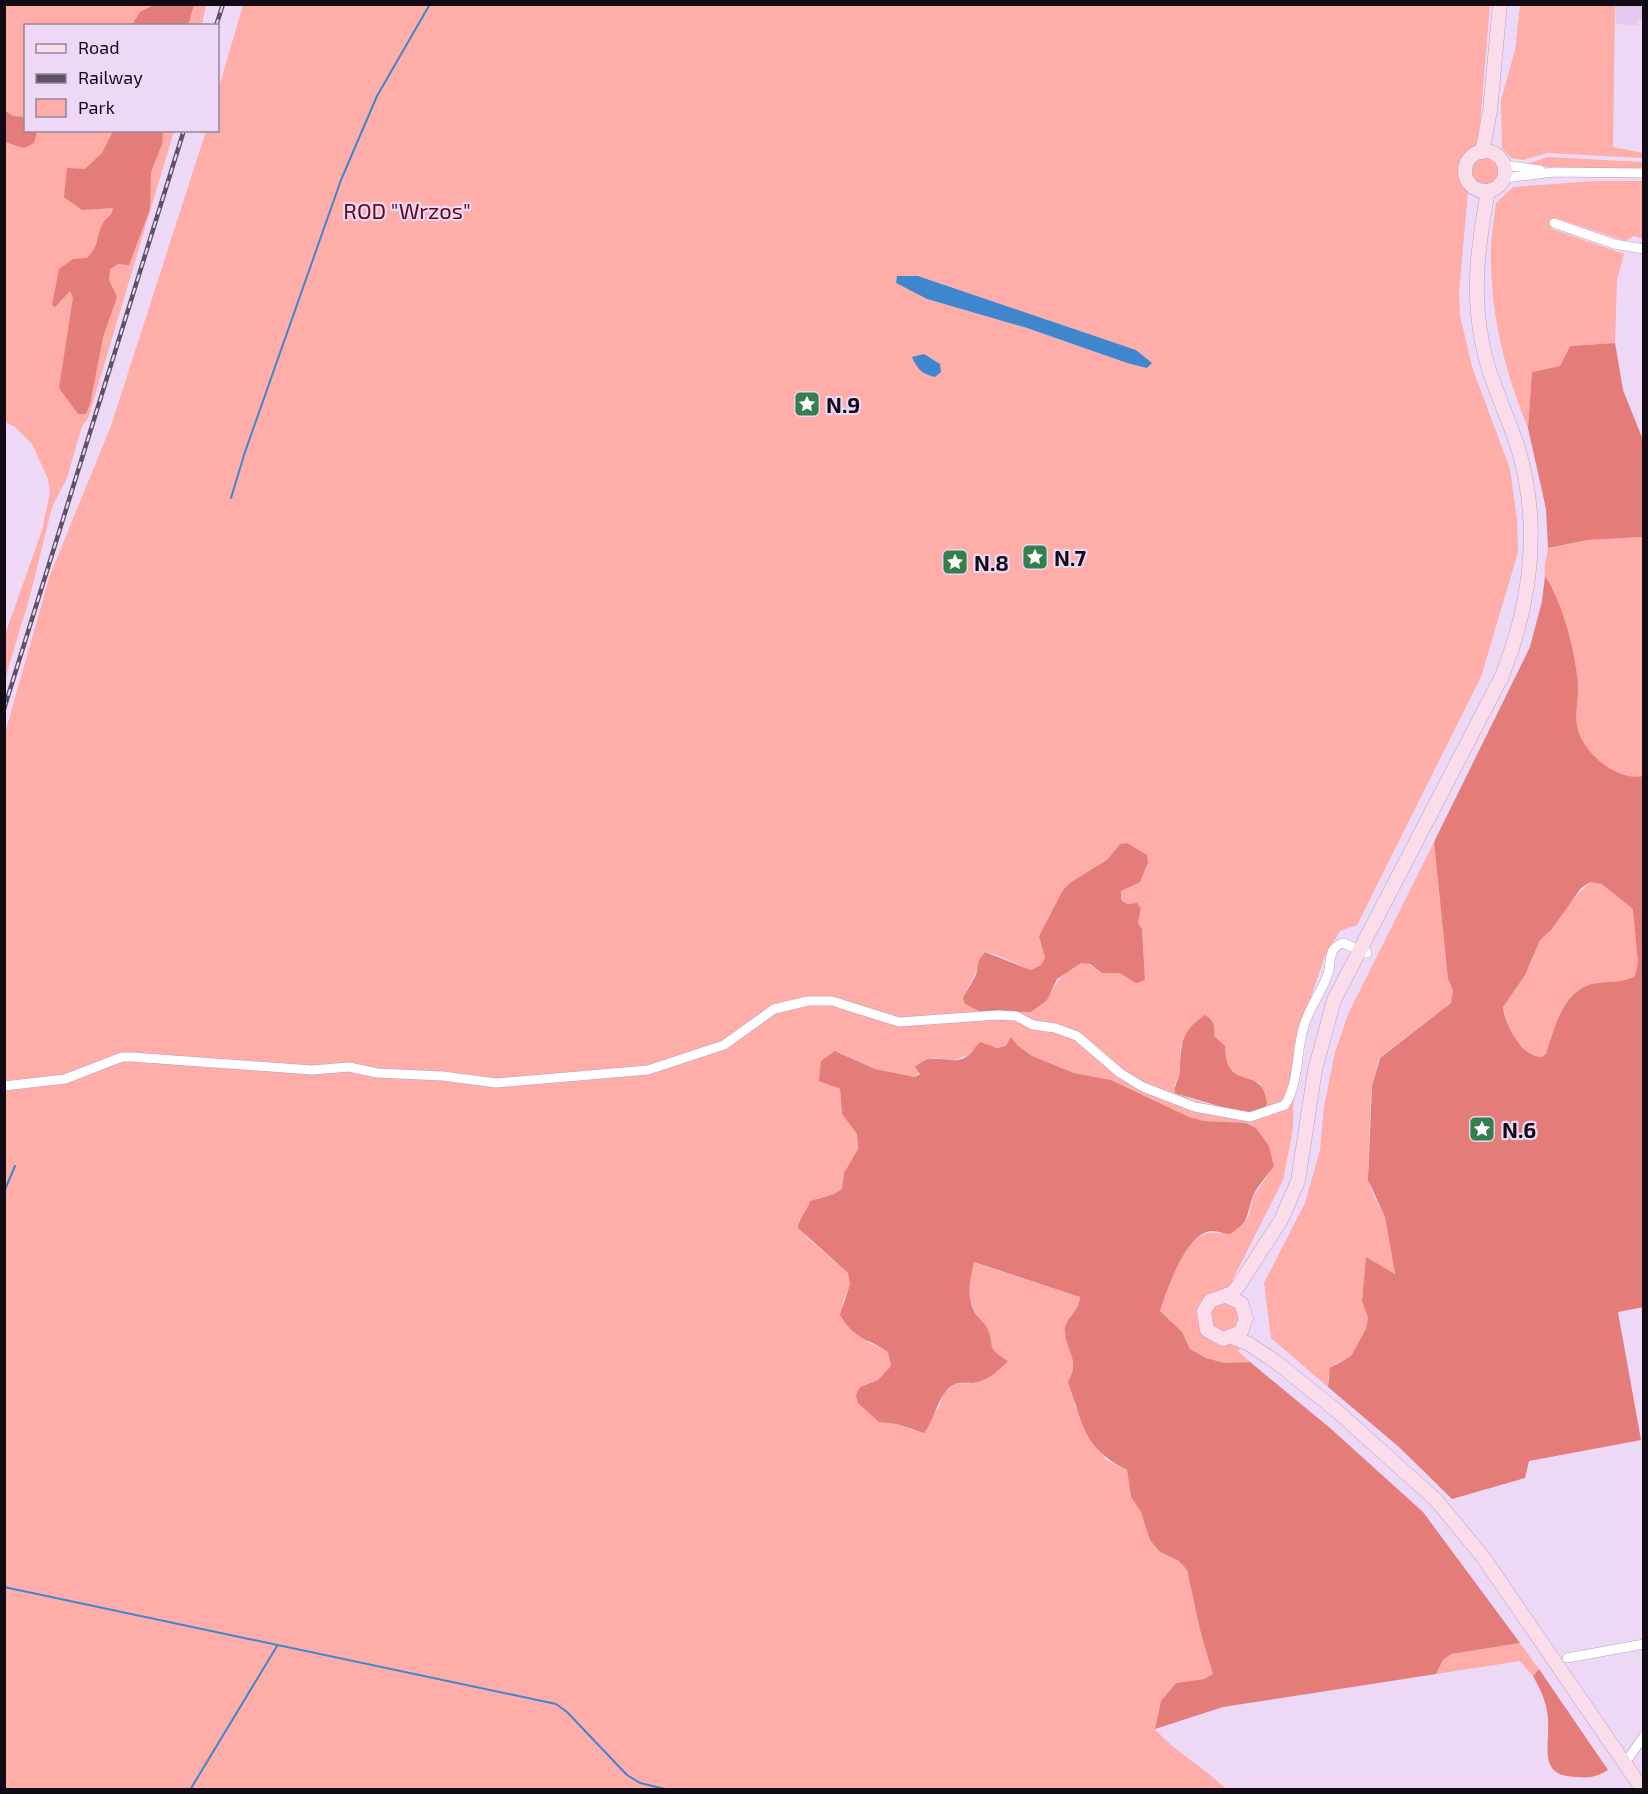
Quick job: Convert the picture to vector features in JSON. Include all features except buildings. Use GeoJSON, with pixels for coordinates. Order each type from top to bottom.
{"type":"FeatureCollection","features":[{"type":"Feature","properties":{"kind":"main road"},"geometry":{"type":"LineString","coordinates":[[1487,153],[1468,161],[1466,171],[1469,182],[1482,190],[1496,188],[1504,172],[1487,153],[1500,4]]}},
{"type":"Feature","properties":{"kind":"main road"},"geometry":{"type":"LineString","coordinates":[[1226,1296],[1239,1285],[1258,1260],[1281,1220],[1298,1181],[1320,1052],[1334,1000],[1387,908],[1391,893],[1502,676],[1521,623],[1527,597],[1531,543],[1528,501],[1518,449],[1491,378],[1481,336],[1476,280],[1482,190]]}},
{"type":"Feature","properties":{"kind":"main road"},"geometry":{"type":"LineString","coordinates":[[1243,1307],[1258,1260]]}},
{"type":"Feature","properties":{"kind":"main road"},"geometry":{"type":"LineString","coordinates":[[1232,1337],[1244,1326],[1246,1318],[1243,1307],[1234,1298],[1226,1296],[1215,1298],[1207,1306],[1204,1324],[1217,1337],[1232,1337],[1249,1344],[1276,1362],[1415,1481],[1465,1534],[1643,1790]]}},
{"type":"Feature","properties":{"kind":"main road"},"geometry":{"type":"LineString","coordinates":[[1244,1326],[1276,1362]]}},
{"type":"Feature","properties":{"kind":"street"},"geometry":{"type":"LineString","coordinates":[[1504,172],[1644,172]]}},
{"type":"Feature","properties":{"kind":"street"},"geometry":{"type":"LineString","coordinates":[[1554,223],[1614,244],[1644,249]]}},
{"type":"Feature","properties":{"kind":"street"},"geometry":{"type":"LineString","coordinates":[[4,1086],[65,1079],[122,1057],[312,1070],[349,1067],[377,1073],[443,1076],[496,1083],[648,1070],[724,1045],[774,1009],[808,1000],[850,1005],[899,1022],[998,1015],[1016,1017],[1036,1026],[1055,1028],[1077,1036],[1120,1073],[1143,1087],[1196,1107],[1250,1117],[1285,1105],[1292,1095],[1303,1027],[1327,975],[1332,951],[1343,943],[1363,951]]}},
{"type":"Feature","properties":{"kind":"street"},"geometry":{"type":"LineString","coordinates":[[1567,1658],[1644,1644]]}},
{"type":"Feature","properties":{"kind":"street"},"geometry":{"type":"LineString","coordinates":[[1625,1764],[1644,1736]]}},
{"type":"Feature","properties":{"kind":"shaded area"},"geometry":{"type":"Polygon","coordinates":[[[154,5],[194,5],[188,24],[133,24],[140,12],[154,5]]]}},
{"type":"Feature","properties":{"kind":"shaded area"},"geometry":{"type":"Polygon","coordinates":[[[1615,5],[1643,5],[1643,20],[1637,20],[1637,25],[1616,24],[1615,5]]]}},
{"type":"Feature","properties":{"kind":"shaded area"},"geometry":{"type":"Polygon","coordinates":[[[5,111],[13,116],[24,117],[24,132],[37,132],[34,143],[24,148],[5,142],[5,111]]]}},
{"type":"Feature","properties":{"kind":"shaded area"},"geometry":{"type":"Polygon","coordinates":[[[112,132],[163,132],[162,144],[151,172],[150,209],[129,265],[118,264],[110,269],[109,280],[117,297],[103,337],[90,404],[86,414],[78,414],[59,388],[73,298],[70,291],[55,307],[52,305],[59,269],[73,259],[87,258],[96,244],[103,223],[113,208],[82,210],[64,197],[67,168],[85,169],[102,153],[112,132]]]}},
{"type":"Feature","properties":{"kind":"shaded area"},"geometry":{"type":"Polygon","coordinates":[[[1615,343],[1623,390],[1643,440],[1643,537],[1587,540],[1548,548],[1546,509],[1528,428],[1532,372],[1560,366],[1570,346],[1615,343]]]}},
{"type":"Feature","properties":{"kind":"shaded area"},"geometry":{"type":"Polygon","coordinates":[[[1545,576],[1563,615],[1572,647],[1578,689],[1576,720],[1587,748],[1613,770],[1634,777],[1643,776],[1644,1307],[1618,1312],[1641,1440],[1529,1461],[1525,1478],[1452,1499],[1399,1447],[1328,1387],[1330,1368],[1351,1356],[1366,1329],[1368,1318],[1362,1301],[1366,1257],[1395,1274],[1385,1217],[1368,1180],[1372,1086],[1380,1058],[1451,1003],[1453,990],[1448,979],[1434,842],[1530,647],[1542,601],[1545,576]],[[1590,882],[1581,888],[1551,930],[1540,940],[1525,975],[1503,1007],[1507,1023],[1516,1039],[1521,1046],[1535,1056],[1542,1057],[1546,1054],[1557,1020],[1569,1000],[1577,992],[1587,986],[1622,981],[1635,976],[1638,963],[1633,909],[1602,884],[1590,882]]]}},
{"type":"Feature","properties":{"kind":"shaded area"},"geometry":{"type":"Polygon","coordinates":[[[1127,843],[1147,855],[1148,863],[1140,882],[1121,891],[1121,900],[1127,904],[1137,903],[1141,908],[1138,923],[1142,929],[1145,980],[1136,983],[1120,973],[1102,973],[1090,964],[1081,963],[1057,979],[1047,1000],[1031,1012],[979,1011],[965,1004],[963,998],[976,975],[979,960],[985,952],[1031,970],[1041,965],[1045,958],[1039,936],[1063,890],[1071,882],[1107,860],[1120,844],[1127,843]]]}},
{"type":"Feature","properties":{"kind":"shaded area"},"geometry":{"type":"Polygon","coordinates":[[[1205,1015],[1213,1024],[1214,1036],[1225,1046],[1231,1070],[1259,1084],[1264,1091],[1267,1104],[1263,1109],[1242,1113],[1175,1093],[1184,1039],[1191,1027],[1205,1015]]]}},
{"type":"Feature","properties":{"kind":"shaded area"},"geometry":{"type":"Polygon","coordinates":[[[1011,1037],[1017,1045],[1032,1056],[1074,1073],[1111,1080],[1189,1117],[1204,1121],[1246,1123],[1256,1128],[1269,1146],[1274,1166],[1258,1187],[1245,1221],[1237,1229],[1230,1234],[1212,1231],[1203,1234],[1186,1251],[1167,1290],[1160,1311],[1182,1332],[1190,1349],[1206,1358],[1225,1363],[1250,1362],[1330,1428],[1423,1512],[1520,1643],[1451,1654],[1443,1660],[1436,1674],[1223,1707],[1155,1729],[1161,1701],[1176,1683],[1204,1679],[1213,1674],[1201,1634],[1187,1570],[1179,1561],[1160,1552],[1150,1540],[1141,1512],[1131,1497],[1127,1470],[1112,1462],[1093,1444],[1077,1410],[1068,1382],[1072,1374],[1073,1362],[1065,1327],[1077,1308],[1080,1297],[974,1262],[970,1288],[972,1307],[990,1334],[993,1349],[1008,1361],[988,1378],[972,1383],[957,1383],[948,1389],[924,1433],[897,1424],[879,1422],[858,1403],[856,1395],[860,1387],[878,1380],[891,1366],[888,1352],[851,1330],[846,1324],[840,1315],[850,1284],[848,1273],[798,1228],[810,1201],[834,1194],[842,1189],[844,1173],[858,1149],[857,1134],[842,1114],[840,1089],[819,1081],[821,1061],[835,1051],[875,1069],[915,1077],[920,1074],[915,1067],[922,1062],[930,1059],[957,1060],[970,1054],[980,1042],[997,1048],[1006,1046],[1011,1037]]]}},
{"type":"Feature","properties":{"kind":"shaded area"},"geometry":{"type":"Polygon","coordinates":[[[1539,1669],[1608,1770],[1593,1776],[1577,1777],[1556,1772],[1551,1766],[1548,1759],[1546,1708],[1533,1676],[1539,1669]]]}},
{"type":"Feature","properties":{"kind":"green space"},"geometry":{"type":"Polygon","coordinates":[[[5,5],[206,5],[202,24],[24,24],[24,132],[174,132],[88,419],[82,426],[67,478],[52,507],[30,596],[5,679],[5,635],[42,530],[50,493],[48,479],[32,444],[15,427],[5,422],[5,5]]]}},
{"type":"Feature","properties":{"kind":"green space","name":"ROD \"Wrzos\""},"geometry":{"type":"Polygon","coordinates":[[[243,5],[1490,5],[1478,147],[1464,160],[1461,171],[1468,192],[1459,292],[1460,315],[1472,367],[1510,469],[1517,520],[1518,552],[1481,677],[1357,925],[1340,931],[1325,956],[1294,1046],[1293,1129],[1283,1180],[1231,1283],[1233,1285],[1203,1300],[1197,1311],[1198,1324],[1210,1340],[1218,1344],[1242,1345],[1238,1351],[1250,1362],[1225,1363],[1206,1358],[1190,1349],[1182,1332],[1160,1311],[1174,1273],[1189,1247],[1198,1238],[1208,1233],[1220,1234],[1248,1218],[1254,1196],[1274,1166],[1269,1146],[1256,1128],[1246,1123],[1204,1121],[1189,1117],[1111,1080],[1074,1073],[1032,1056],[1017,1045],[972,1050],[969,1055],[950,1061],[933,1057],[915,1077],[875,1069],[836,1051],[832,1087],[840,1089],[842,1114],[857,1134],[858,1149],[844,1173],[842,1189],[834,1194],[818,1198],[799,1220],[806,1237],[848,1273],[850,1284],[842,1304],[869,1343],[888,1351],[891,1366],[878,1380],[860,1387],[879,1422],[897,1424],[915,1431],[939,1408],[943,1394],[955,1384],[975,1383],[1007,1361],[993,1349],[989,1333],[972,1306],[970,1287],[973,1262],[1080,1297],[1078,1310],[1066,1322],[1065,1332],[1074,1360],[1075,1406],[1085,1430],[1106,1460],[1127,1470],[1131,1497],[1141,1512],[1160,1552],[1179,1561],[1187,1570],[1201,1634],[1213,1674],[1204,1679],[1176,1683],[1161,1701],[1155,1729],[1226,1789],[5,1790],[5,733],[50,575],[111,426],[206,132],[219,132],[219,88],[243,5]],[[897,276],[896,283],[927,299],[1027,328],[1127,363],[1147,368],[1152,363],[1136,350],[918,276],[897,276]],[[1127,843],[1120,844],[1107,860],[1071,882],[1063,890],[1039,936],[1045,958],[1041,965],[1031,970],[985,952],[966,992],[1036,1006],[1043,1001],[1068,970],[1085,962],[1102,973],[1120,973],[1145,980],[1142,929],[1138,923],[1141,908],[1137,903],[1127,904],[1121,900],[1121,891],[1141,878],[1146,868],[1147,855],[1127,843]],[[1196,1021],[1180,1047],[1181,1071],[1174,1086],[1189,1099],[1242,1113],[1261,1083],[1233,1073],[1227,1063],[1224,1046],[1196,1021]]]}},
{"type":"Feature","properties":{"kind":"green space"},"geometry":{"type":"Polygon","coordinates":[[[1520,5],[1615,5],[1613,147],[1643,153],[1643,158],[1548,153],[1523,160],[1512,158],[1502,148],[1501,100],[1515,50],[1520,5]]]}},
{"type":"Feature","properties":{"kind":"green space"},"geometry":{"type":"Polygon","coordinates":[[[1485,157],[1495,161],[1499,171],[1495,181],[1485,185],[1475,181],[1471,171],[1475,161],[1485,157]]]}},
{"type":"Feature","properties":{"kind":"green space"},"geometry":{"type":"Polygon","coordinates":[[[1548,157],[1643,162],[1644,169],[1555,168],[1527,164],[1548,157]]]}},
{"type":"Feature","properties":{"kind":"green space"},"geometry":{"type":"Polygon","coordinates":[[[1594,181],[1643,181],[1643,239],[1634,236],[1625,241],[1556,218],[1552,229],[1624,254],[1617,280],[1615,343],[1570,346],[1560,366],[1532,372],[1528,428],[1507,367],[1494,306],[1491,255],[1496,203],[1513,187],[1594,181]]]}},
{"type":"Feature","properties":{"kind":"green space"},"geometry":{"type":"Polygon","coordinates":[[[1643,537],[1643,776],[1633,777],[1605,766],[1590,752],[1579,735],[1575,719],[1576,666],[1565,622],[1544,570],[1548,548],[1587,540],[1643,537]]]}},
{"type":"Feature","properties":{"kind":"green space"},"geometry":{"type":"Polygon","coordinates":[[[1434,842],[1448,979],[1453,990],[1451,1003],[1379,1058],[1371,1091],[1368,1170],[1371,1190],[1385,1217],[1395,1275],[1366,1257],[1362,1301],[1368,1318],[1366,1329],[1351,1356],[1335,1364],[1328,1377],[1328,1387],[1271,1338],[1264,1283],[1305,1203],[1320,1150],[1324,1107],[1335,1052],[1349,1012],[1434,842]]]}},
{"type":"Feature","properties":{"kind":"green space"},"geometry":{"type":"Polygon","coordinates":[[[1590,882],[1598,882],[1634,900],[1642,973],[1550,1058],[1538,1063],[1511,1036],[1503,1007],[1533,958],[1534,940],[1590,882]]]}},
{"type":"Feature","properties":{"kind":"green space"},"geometry":{"type":"Polygon","coordinates":[[[1225,1302],[1231,1303],[1239,1311],[1239,1323],[1231,1331],[1225,1332],[1219,1331],[1211,1323],[1210,1317],[1211,1311],[1219,1303],[1225,1302]]]}},
{"type":"Feature","properties":{"kind":"green space"},"geometry":{"type":"Polygon","coordinates":[[[1520,1643],[1539,1669],[1533,1676],[1520,1661],[1436,1674],[1443,1660],[1451,1654],[1520,1643]]]}},
{"type":"Feature","properties":{"kind":"water"},"geometry":{"type":"Polygon","coordinates":[[[897,276],[918,276],[1136,350],[1152,363],[1147,368],[1127,363],[1027,328],[927,299],[896,283],[897,276]]]}},
{"type":"Feature","properties":{"kind":"water"},"geometry":{"type":"Polygon","coordinates":[[[924,354],[940,364],[941,372],[935,377],[921,370],[912,357],[924,354]]]}},
{"type":"Feature","properties":{"kind":"waterway"},"geometry":{"type":"LineString","coordinates":[[231,498],[245,452],[341,180],[377,96],[430,4]]}},
{"type":"Feature","properties":{"kind":"waterway"},"geometry":{"type":"LineString","coordinates":[[4,1192],[15,1166]]}},
{"type":"Feature","properties":{"kind":"waterway"},"geometry":{"type":"LineString","coordinates":[[4,1587],[556,1704],[567,1712],[627,1775],[640,1783],[669,1790]]}},
{"type":"Feature","properties":{"kind":"waterway"},"geometry":{"type":"LineString","coordinates":[[190,1790],[277,1646]]}},
{"type":"Feature","properties":{"kind":"railway"},"geometry":{"type":"LineString","coordinates":[[217,24],[223,4]]}},
{"type":"Feature","properties":{"kind":"railway"},"geometry":{"type":"LineString","coordinates":[[4,709],[183,132]]}},
{"type":"Feature","properties":{"kind":"place","name":"N.9"},"geometry":{"type":"Point","coordinates":[807,404]}},
{"type":"Feature","properties":{"kind":"place","name":"N.7"},"geometry":{"type":"Point","coordinates":[1035,557]}},
{"type":"Feature","properties":{"kind":"place","name":"N.8"},"geometry":{"type":"Point","coordinates":[955,562]}},
{"type":"Feature","properties":{"kind":"place","name":"N.6"},"geometry":{"type":"Point","coordinates":[1482,1129]}}]}
